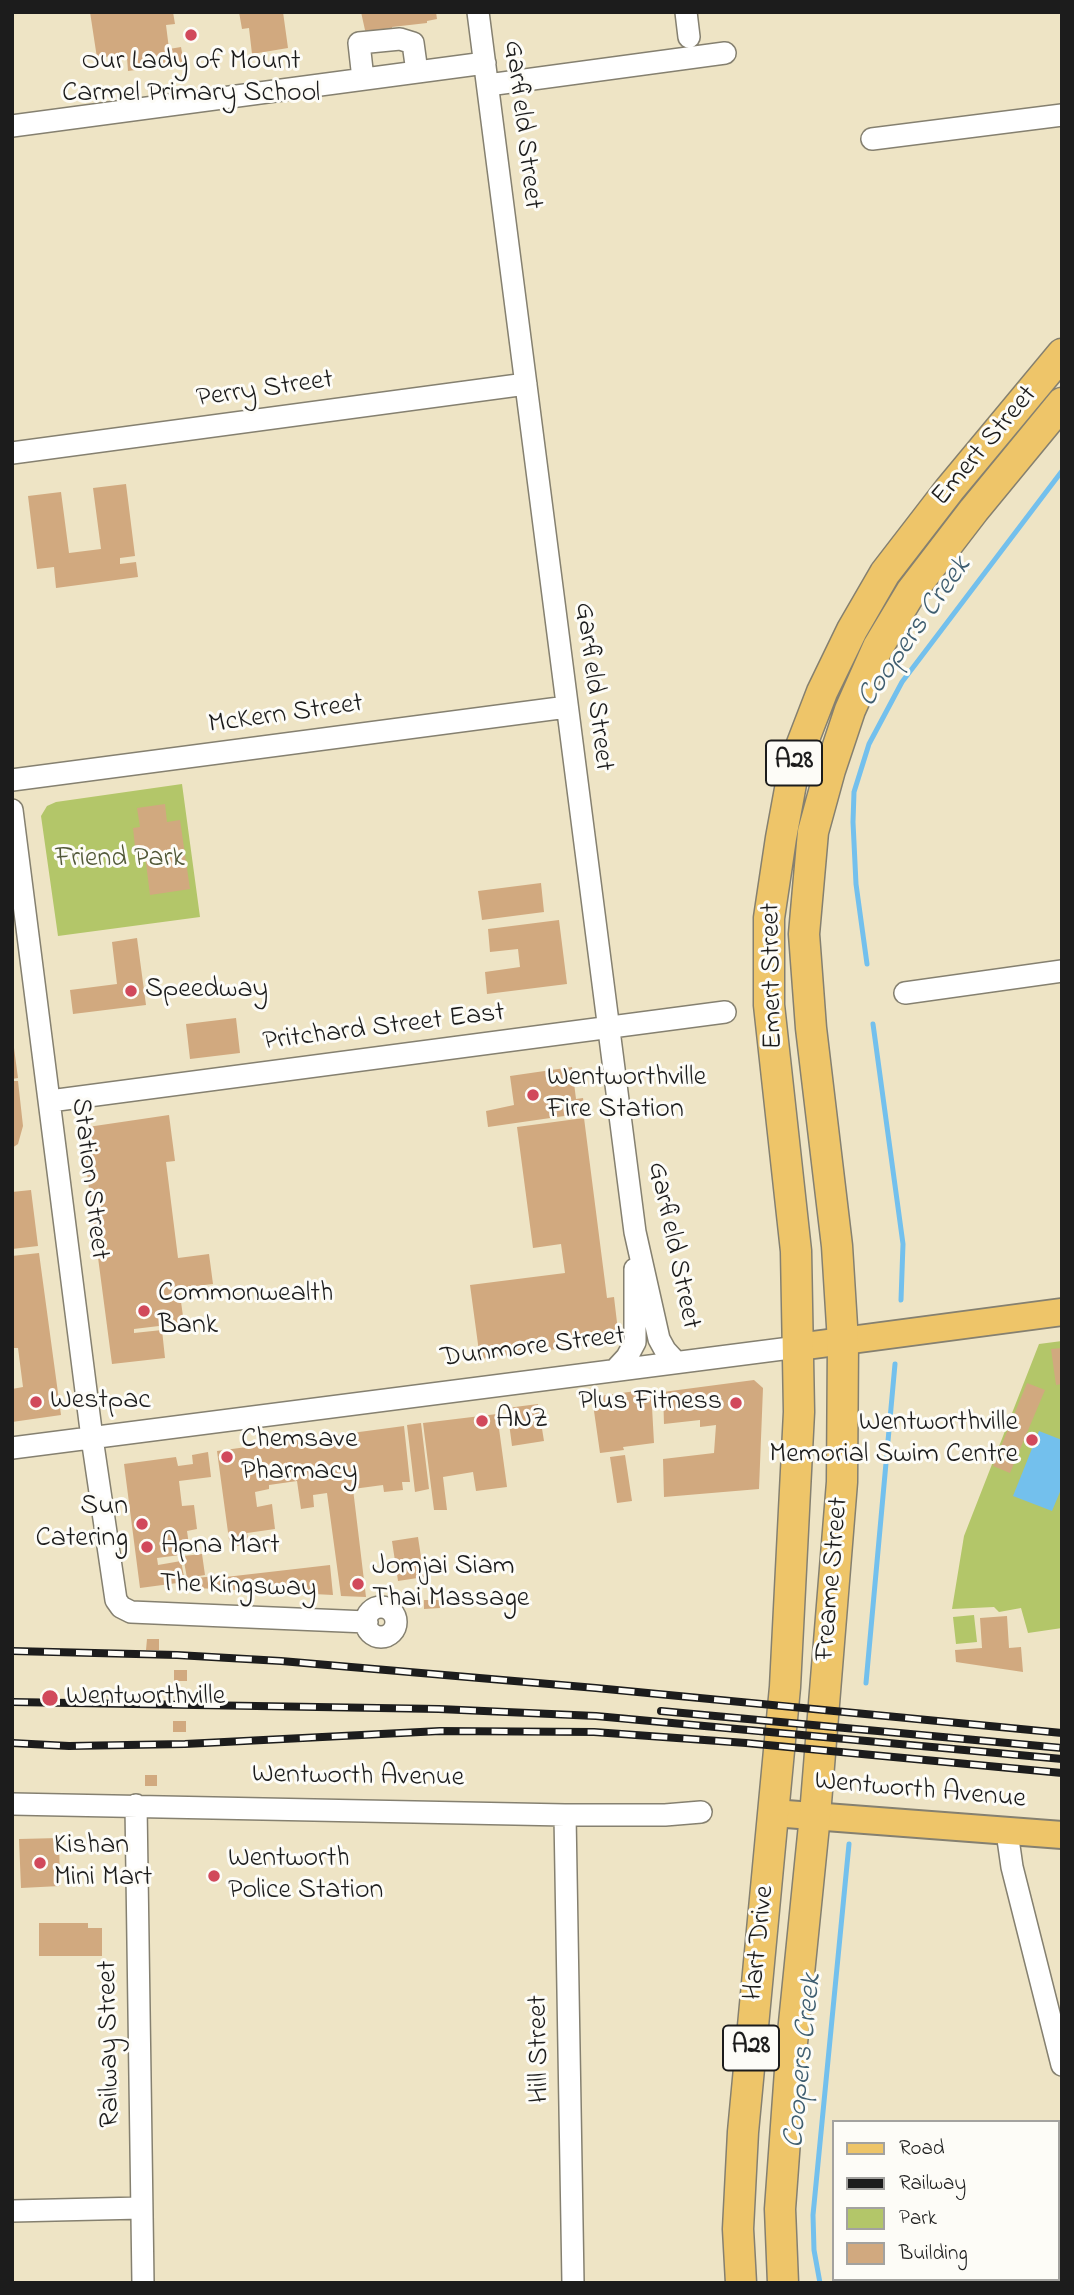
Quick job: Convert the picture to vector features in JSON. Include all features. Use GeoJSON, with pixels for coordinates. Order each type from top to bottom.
{"type":"FeatureCollection","features":[{"type":"Feature","properties":{"kind":"highway","name":"Emert Street"},"geometry":{"type":"LineString","coordinates":[[798,1346],[796,1251],[769,1005],[769,918],[794,762],[822,692],[852,630],[885,573],[949,490],[1062,354]]}},
{"type":"Feature","properties":{"kind":"highway","name":"Emert Street"},"geometry":{"type":"LineString","coordinates":[[843,1342],[837,1246],[811,1028],[804,934],[813,832],[850,710],[878,647],[911,592],[1062,402]]}},
{"type":"Feature","properties":{"kind":"highway","name":"Freame Street"},"geometry":{"type":"LineString","coordinates":[[815,1815],[842,1482],[843,1342]]}},
{"type":"Feature","properties":{"kind":"highway","name":"Freame Street"},"geometry":{"type":"LineString","coordinates":[[774,1813],[788,1646],[799,1412],[798,1346]]}},
{"type":"Feature","properties":{"kind":"highway","name":"Hart Drive"},"geometry":{"type":"LineString","coordinates":[[741,2283],[737,2229],[743,2132],[774,1813]]}},
{"type":"Feature","properties":{"kind":"highway","name":"Hart Drive"},"geometry":{"type":"LineString","coordinates":[[783,2283],[780,2209],[792,2043],[815,1815]]}},
{"type":"Feature","properties":{"kind":"main road","name":"Dunmore Street"},"geometry":{"type":"LineString","coordinates":[[798,1346],[1062,1312]]}},
{"type":"Feature","properties":{"kind":"main road","name":"Wentworth Avenue"},"geometry":{"type":"LineString","coordinates":[[774,1813],[1062,1835]]}},
{"type":"Feature","properties":{"kind":"street","name":"Garfield Street"},"geometry":{"type":"LineString","coordinates":[[478,12],[635,1232],[659,1339],[676,1362]]}},
{"type":"Feature","properties":{"kind":"street"},"geometry":{"type":"LineString","coordinates":[[686,12],[690,37]]}},
{"type":"Feature","properties":{"kind":"street"},"geometry":{"type":"LineString","coordinates":[[363,79],[359,43],[400,39],[413,43],[417,72]]}},
{"type":"Feature","properties":{"kind":"street"},"geometry":{"type":"LineString","coordinates":[[488,85],[725,53]]}},
{"type":"Feature","properties":{"kind":"street"},"geometry":{"type":"LineString","coordinates":[[12,126],[485,63]]}},
{"type":"Feature","properties":{"kind":"street"},"geometry":{"type":"LineString","coordinates":[[872,139],[1062,115]]}},
{"type":"Feature","properties":{"kind":"street","name":"Perry Street"},"geometry":{"type":"LineString","coordinates":[[12,453],[526,384]]}},
{"type":"Feature","properties":{"kind":"street","name":"McKern Street"},"geometry":{"type":"LineString","coordinates":[[12,780],[567,707]]}},
{"type":"Feature","properties":{"kind":"street","name":"Station Street"},"geometry":{"type":"LineString","coordinates":[[12,810],[114,1596]]}},
{"type":"Feature","properties":{"kind":"street"},"geometry":{"type":"LineString","coordinates":[[905,993],[1062,971]]}},
{"type":"Feature","properties":{"kind":"street","name":"Pritchard Street East"},"geometry":{"type":"LineString","coordinates":[[50,1101],[725,1012]]}},
{"type":"Feature","properties":{"kind":"street"},"geometry":{"type":"LineString","coordinates":[[615,1370],[627,1357],[635,1342],[635,1232]]}},
{"type":"Feature","properties":{"kind":"street","name":"Dunmore Street"},"geometry":{"type":"LineString","coordinates":[[12,1448],[798,1346]]}},
{"type":"Feature","properties":{"kind":"street","name":"The Kingsway"},"geometry":{"type":"LineString","coordinates":[[114,1596],[121,1607],[131,1612],[367,1622]]}},
{"type":"Feature","properties":{"kind":"street","name":"Wentworth Avenue"},"geometry":{"type":"LineString","coordinates":[[12,1804],[565,1815],[665,1815],[701,1812]]}},
{"type":"Feature","properties":{"kind":"street","name":"Railway Street"},"geometry":{"type":"LineString","coordinates":[[136,1805],[142,2283]]}},
{"type":"Feature","properties":{"kind":"street","name":"Hill Street"},"geometry":{"type":"LineString","coordinates":[[565,1815],[573,2283]]}},
{"type":"Feature","properties":{"kind":"street"},"geometry":{"type":"LineString","coordinates":[[1007,1832],[1012,1867],[1062,2065]]}},
{"type":"Feature","properties":{"kind":"street"},"geometry":{"type":"LineString","coordinates":[[12,2211],[141,2208]]}},
{"type":"Feature","properties":{"kind":"green space","name":"Friend Park"},"geometry":{"type":"Polygon","coordinates":[[[182,784],[200,917],[58,936],[41,816],[47,806],[56,802],[182,784]]]}},
{"type":"Feature","properties":{"kind":"green space","name":"Wentworthville Memorial Swim Centre"},"geometry":{"type":"Polygon","coordinates":[[[1062,1341],[1062,1628],[1028,1633],[1021,1608],[999,1612],[994,1607],[952,1609],[964,1536],[1039,1344],[1062,1341]]]}},
{"type":"Feature","properties":{"kind":"green space"},"geometry":{"type":"Polygon","coordinates":[[[974,1615],[977,1642],[956,1644],[953,1617],[974,1615]]]}},
{"type":"Feature","properties":{"kind":"water"},"geometry":{"type":"Polygon","coordinates":[[[1039,1431],[1062,1440],[1062,1487],[1052,1511],[1013,1496],[1039,1431]]]}},
{"type":"Feature","properties":{"kind":"building"},"geometry":{"type":"Polygon","coordinates":[[[90,12],[173,12],[175,24],[166,25],[169,49],[181,47],[184,63],[128,71],[127,57],[119,58],[119,55],[97,58],[90,12]]]}},
{"type":"Feature","properties":{"kind":"building"},"geometry":{"type":"Polygon","coordinates":[[[239,12],[283,12],[288,48],[252,54],[249,28],[242,29],[239,12]]]}},
{"type":"Feature","properties":{"kind":"building"},"geometry":{"type":"Polygon","coordinates":[[[361,12],[436,12],[437,19],[427,23],[392,27],[393,36],[367,39],[361,12]]]}},
{"type":"Feature","properties":{"kind":"building"},"geometry":{"type":"Polygon","coordinates":[[[126,484],[135,556],[120,558],[120,564],[136,562],[138,577],[56,588],[54,567],[37,569],[28,496],[61,492],[69,553],[101,549],[93,488],[126,484]]]}},
{"type":"Feature","properties":{"kind":"building"},"geometry":{"type":"Polygon","coordinates":[[[165,804],[167,822],[180,820],[190,889],[150,895],[145,855],[136,856],[133,828],[140,827],[137,808],[165,804]]]}},
{"type":"Feature","properties":{"kind":"building"},"geometry":{"type":"Polygon","coordinates":[[[541,883],[544,912],[482,920],[478,891],[541,883]]]}},
{"type":"Feature","properties":{"kind":"building"},"geometry":{"type":"Polygon","coordinates":[[[559,920],[567,984],[487,994],[485,972],[520,967],[518,949],[490,952],[488,929],[559,920]]]}},
{"type":"Feature","properties":{"kind":"building"},"geometry":{"type":"Polygon","coordinates":[[[137,938],[146,1005],[73,1014],[70,990],[117,984],[112,942],[137,938]]]}},
{"type":"Feature","properties":{"kind":"building"},"geometry":{"type":"Polygon","coordinates":[[[236,1018],[240,1053],[190,1059],[186,1024],[236,1018]]]}},
{"type":"Feature","properties":{"kind":"building"},"geometry":{"type":"Polygon","coordinates":[[[12,1048],[18,1078],[12,1079],[12,1048]]]}},
{"type":"Feature","properties":{"kind":"building"},"geometry":{"type":"Polygon","coordinates":[[[572,1067],[576,1099],[583,1098],[585,1113],[488,1127],[486,1111],[514,1105],[510,1076],[572,1067]]]}},
{"type":"Feature","properties":{"kind":"building"},"geometry":{"type":"Polygon","coordinates":[[[12,1081],[18,1081],[23,1126],[18,1144],[12,1148],[12,1081]]]}},
{"type":"Feature","properties":{"kind":"building"},"geometry":{"type":"Polygon","coordinates":[[[169,1115],[175,1161],[166,1162],[178,1258],[209,1254],[213,1284],[179,1288],[184,1323],[134,1329],[134,1333],[162,1330],[165,1358],[112,1364],[81,1128],[169,1115]]]}},
{"type":"Feature","properties":{"kind":"building"},"geometry":{"type":"Polygon","coordinates":[[[584,1118],[607,1298],[614,1297],[618,1331],[610,1342],[480,1359],[470,1285],[565,1273],[561,1244],[533,1248],[517,1127],[584,1118]]]}},
{"type":"Feature","properties":{"kind":"building"},"geometry":{"type":"Polygon","coordinates":[[[31,1190],[38,1246],[12,1249],[12,1192],[31,1190]]]}},
{"type":"Feature","properties":{"kind":"building"},"geometry":{"type":"Polygon","coordinates":[[[39,1253],[61,1415],[12,1422],[12,1389],[23,1387],[18,1348],[12,1348],[12,1256],[39,1253]]]}},
{"type":"Feature","properties":{"kind":"building"},"geometry":{"type":"Polygon","coordinates":[[[1062,1348],[1062,1384],[1056,1385],[1051,1349],[1062,1348]]]}},
{"type":"Feature","properties":{"kind":"building"},"geometry":{"type":"Polygon","coordinates":[[[754,1380],[763,1388],[759,1489],[664,1497],[663,1459],[714,1453],[716,1425],[700,1427],[700,1420],[664,1424],[663,1392],[754,1380]]]}},
{"type":"Feature","properties":{"kind":"building"},"geometry":{"type":"Polygon","coordinates":[[[1027,1383],[1045,1390],[1010,1473],[993,1466],[1027,1383]]]}},
{"type":"Feature","properties":{"kind":"building"},"geometry":{"type":"Polygon","coordinates":[[[651,1389],[654,1443],[600,1453],[592,1397],[651,1389]]]}},
{"type":"Feature","properties":{"kind":"building"},"geometry":{"type":"Polygon","coordinates":[[[538,1404],[544,1441],[512,1446],[507,1408],[538,1404]]]}},
{"type":"Feature","properties":{"kind":"building"},"geometry":{"type":"Polygon","coordinates":[[[497,1414],[507,1487],[476,1491],[473,1472],[443,1477],[447,1510],[434,1510],[423,1423],[497,1414]]]}},
{"type":"Feature","properties":{"kind":"building"},"geometry":{"type":"Polygon","coordinates":[[[421,1423],[429,1489],[415,1492],[407,1425],[421,1423]]]}},
{"type":"Feature","properties":{"kind":"building"},"geometry":{"type":"Polygon","coordinates":[[[404,1426],[410,1482],[402,1482],[403,1490],[384,1492],[383,1485],[353,1489],[366,1597],[341,1596],[327,1493],[313,1495],[314,1507],[301,1509],[297,1481],[269,1485],[269,1489],[255,1492],[257,1507],[272,1504],[275,1529],[247,1533],[249,1544],[230,1547],[217,1451],[404,1426]]]}},
{"type":"Feature","properties":{"kind":"building"},"geometry":{"type":"Polygon","coordinates":[[[208,1452],[211,1477],[179,1481],[182,1506],[194,1505],[197,1529],[187,1531],[189,1545],[179,1546],[180,1555],[157,1558],[158,1565],[181,1561],[185,1582],[140,1588],[124,1464],[176,1457],[178,1466],[193,1464],[192,1455],[208,1452]]]}},
{"type":"Feature","properties":{"kind":"building"},"geometry":{"type":"Polygon","coordinates":[[[625,1455],[632,1501],[617,1503],[610,1457],[625,1455]]]}},
{"type":"Feature","properties":{"kind":"building"},"geometry":{"type":"Polygon","coordinates":[[[418,1537],[424,1577],[398,1581],[392,1541],[418,1537]]]}},
{"type":"Feature","properties":{"kind":"building"},"geometry":{"type":"Polygon","coordinates":[[[202,1554],[205,1575],[187,1578],[183,1556],[202,1554]]]}},
{"type":"Feature","properties":{"kind":"building"},"geometry":{"type":"Polygon","coordinates":[[[330,1565],[333,1595],[196,1588],[195,1578],[217,1578],[330,1565]]]}},
{"type":"Feature","properties":{"kind":"building"},"geometry":{"type":"Polygon","coordinates":[[[424,1600],[440,1600],[440,1608],[424,1609],[424,1600]]]}},
{"type":"Feature","properties":{"kind":"building"},"geometry":{"type":"Polygon","coordinates":[[[1007,1616],[1009,1648],[1021,1647],[1023,1672],[956,1662],[955,1650],[982,1648],[980,1618],[1007,1616]]]}},
{"type":"Feature","properties":{"kind":"building"},"geometry":{"type":"Polygon","coordinates":[[[147,1639],[159,1639],[159,1650],[146,1650],[147,1639]]]}},
{"type":"Feature","properties":{"kind":"building"},"geometry":{"type":"Polygon","coordinates":[[[174,1670],[187,1670],[187,1681],[174,1681],[174,1670]]]}},
{"type":"Feature","properties":{"kind":"building"},"geometry":{"type":"Polygon","coordinates":[[[173,1721],[186,1721],[186,1732],[173,1732],[173,1721]]]}},
{"type":"Feature","properties":{"kind":"building"},"geometry":{"type":"Polygon","coordinates":[[[145,1775],[157,1775],[157,1786],[145,1786],[145,1775]]]}},
{"type":"Feature","properties":{"kind":"building","name":"Kishan Mini Mart"},"geometry":{"type":"Polygon","coordinates":[[[59,1838],[60,1886],[21,1888],[19,1839],[59,1838]]]}},
{"type":"Feature","properties":{"kind":"building"},"geometry":{"type":"Polygon","coordinates":[[[39,1923],[88,1923],[88,1928],[102,1928],[102,1956],[39,1956],[39,1923]]]}},
{"type":"Feature","properties":{"kind":"waterway","name":"Coopers Creek"},"geometry":{"type":"LineString","coordinates":[[867,964],[856,884],[853,822],[854,792],[869,744],[902,682],[1062,471]]}},
{"type":"Feature","properties":{"kind":"waterway","name":"Coopers Creek"},"geometry":{"type":"LineString","coordinates":[[873,1024],[903,1244],[901,1300]]}},
{"type":"Feature","properties":{"kind":"waterway","name":"Coopers Creek"},"geometry":{"type":"LineString","coordinates":[[866,1683],[895,1364]]}},
{"type":"Feature","properties":{"kind":"waterway","name":"Coopers Creek"},"geometry":{"type":"LineString","coordinates":[[820,2283],[814,2250],[813,2215],[849,1844]]}},
{"type":"Feature","properties":{"kind":"railway"},"geometry":{"type":"LineString","coordinates":[[12,1651],[177,1655],[281,1661],[1062,1733]]}},
{"type":"Feature","properties":{"kind":"railway"},"geometry":{"type":"LineString","coordinates":[[12,1702],[439,1709],[596,1716],[1062,1759]]}},
{"type":"Feature","properties":{"kind":"railway"},"geometry":{"type":"LineString","coordinates":[[661,1711],[1062,1748]]}},
{"type":"Feature","properties":{"kind":"railway"},"geometry":{"type":"LineString","coordinates":[[12,1743],[69,1746],[185,1744],[440,1731],[594,1732],[746,1743],[1062,1773]]}},
{"type":"Feature","properties":{"kind":"place","name":"Our Lady of Mount Carmel Primary School"},"geometry":{"type":"Point","coordinates":[191,35]}},
{"type":"Feature","properties":{"kind":"place","name":"Speedway"},"geometry":{"type":"Point","coordinates":[131,991]}},
{"type":"Feature","properties":{"kind":"place","name":"Wentworthville Fire Station"},"geometry":{"type":"Point","coordinates":[533,1095]}},
{"type":"Feature","properties":{"kind":"place","name":"Commonwealth Bank"},"geometry":{"type":"Point","coordinates":[144,1311]}},
{"type":"Feature","properties":{"kind":"place","name":"Westpac"},"geometry":{"type":"Point","coordinates":[36,1402]}},
{"type":"Feature","properties":{"kind":"place","name":"Plus Fitness"},"geometry":{"type":"Point","coordinates":[736,1403]}},
{"type":"Feature","properties":{"kind":"place","name":"ANZ"},"geometry":{"type":"Point","coordinates":[482,1421]}},
{"type":"Feature","properties":{"kind":"place","name":"Wentworthville Memorial Swim Centre"},"geometry":{"type":"Point","coordinates":[1032,1440]}},
{"type":"Feature","properties":{"kind":"place","name":"Chemsave Pharmacy"},"geometry":{"type":"Point","coordinates":[227,1457]}},
{"type":"Feature","properties":{"kind":"place","name":"Sun Catering"},"geometry":{"type":"Point","coordinates":[142,1524]}},
{"type":"Feature","properties":{"kind":"place","name":"Apna Mart"},"geometry":{"type":"Point","coordinates":[147,1547]}},
{"type":"Feature","properties":{"kind":"place","name":"Jomjai Siam Thai Massage"},"geometry":{"type":"Point","coordinates":[358,1584]}},
{"type":"Feature","properties":{"kind":"place","name":"Wentworthville"},"geometry":{"type":"Point","coordinates":[50,1698]}},
{"type":"Feature","properties":{"kind":"place","name":"Kishan Mini Mart"},"geometry":{"type":"Point","coordinates":[40,1863]}},
{"type":"Feature","properties":{"kind":"place","name":"Wentworth Police Station"},"geometry":{"type":"Point","coordinates":[214,1876]}}]}
